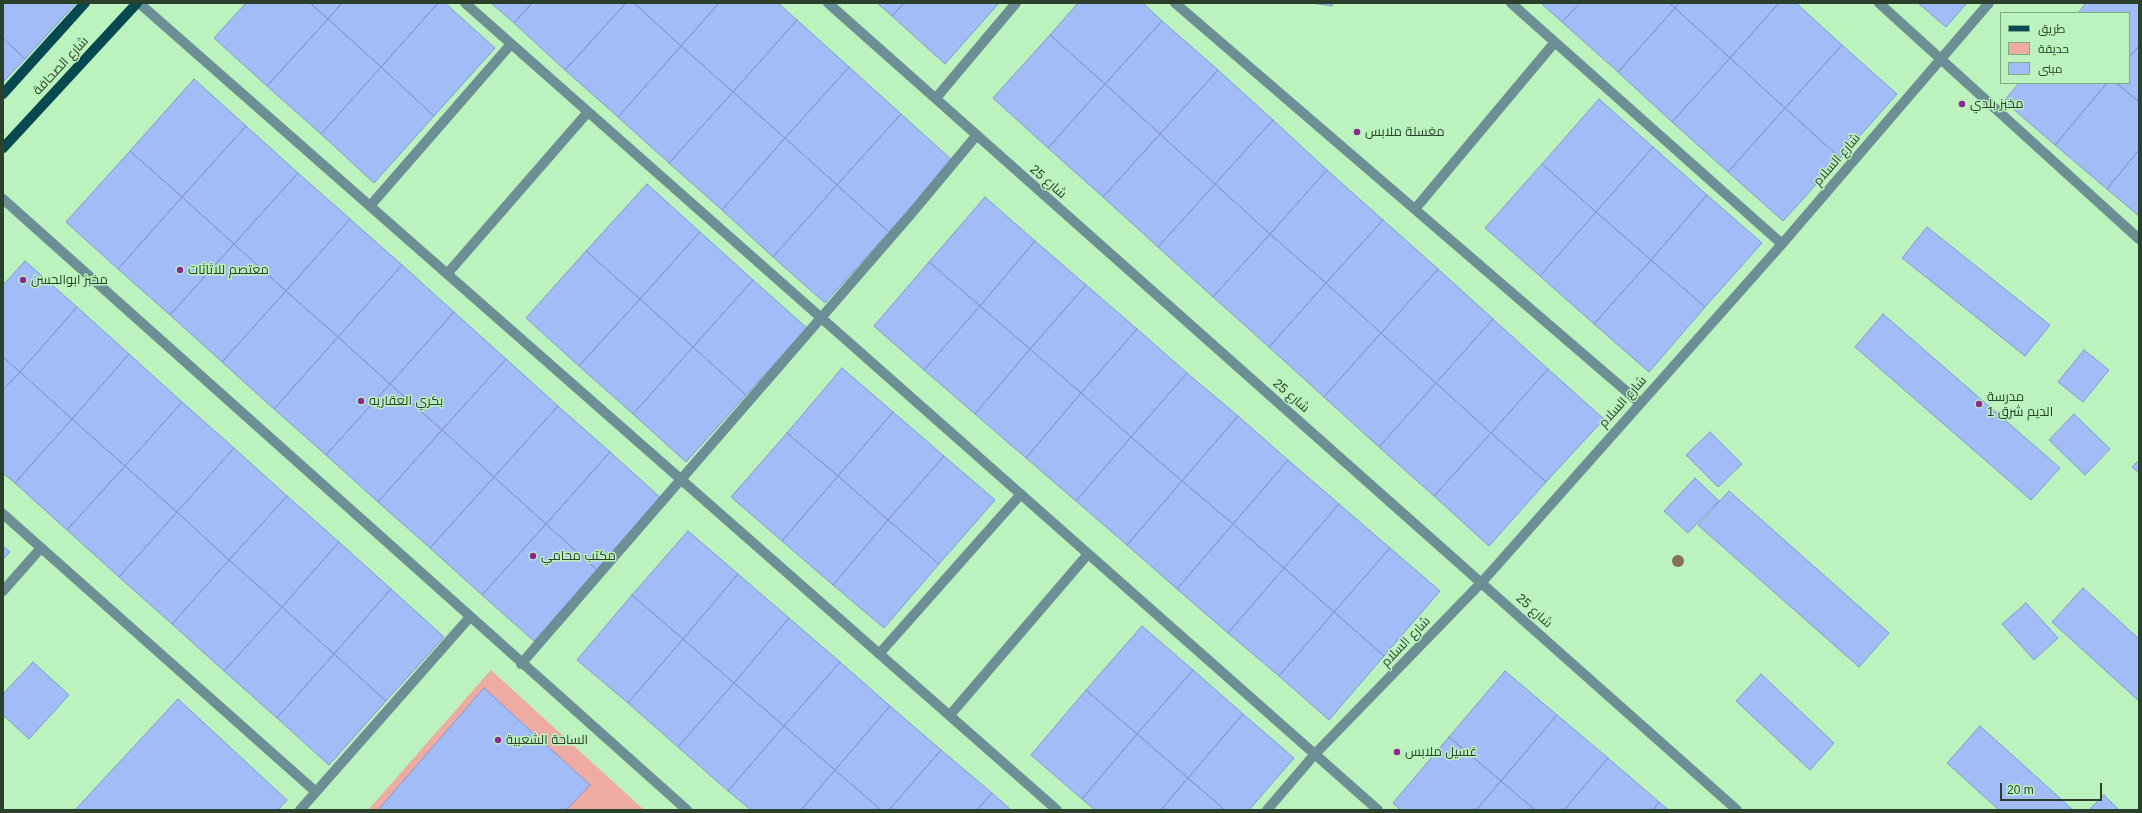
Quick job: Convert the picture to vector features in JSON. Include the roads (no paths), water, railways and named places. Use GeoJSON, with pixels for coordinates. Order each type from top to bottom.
{"type":"FeatureCollection","features":[{"type":"Feature","properties":{"kind":"main road","name":"شارع الصحافة"},"geometry":{"type":"LineString","coordinates":[[3,94],[85,3]]}},
{"type":"Feature","properties":{"kind":"main road","name":"شارع الصحافة"},"geometry":{"type":"LineString","coordinates":[[3,148],[138,3]]}},
{"type":"Feature","properties":{"kind":"street"},"geometry":{"type":"LineString","coordinates":[[138,3],[1057,810]]}},
{"type":"Feature","properties":{"kind":"street"},"geometry":{"type":"LineString","coordinates":[[465,3],[1378,810]]}},
{"type":"Feature","properties":{"kind":"street","name":"شارع 25"},"geometry":{"type":"LineString","coordinates":[[828,3],[936,98],[976,136],[1738,810]]}},
{"type":"Feature","properties":{"kind":"street"},"geometry":{"type":"LineString","coordinates":[[936,98],[1016,3]]}},
{"type":"Feature","properties":{"kind":"street"},"geometry":{"type":"LineString","coordinates":[[1175,3],[1640,403]]}},
{"type":"Feature","properties":{"kind":"street"},"geometry":{"type":"LineString","coordinates":[[1512,3],[1782,244]]}},
{"type":"Feature","properties":{"kind":"street"},"geometry":{"type":"LineString","coordinates":[[1879,3],[2139,239]]}},
{"type":"Feature","properties":{"kind":"street","name":"شارع السلام"},"geometry":{"type":"LineString","coordinates":[[1267,810],[1315,754],[1482,582],[1782,244],[1989,3]]}},
{"type":"Feature","properties":{"kind":"street"},"geometry":{"type":"LineString","coordinates":[[1415,209],[1555,42]]}},
{"type":"Feature","properties":{"kind":"street"},"geometry":{"type":"LineString","coordinates":[[370,206],[511,44]]}},
{"type":"Feature","properties":{"kind":"street"},"geometry":{"type":"LineString","coordinates":[[447,274],[588,112]]}},
{"type":"Feature","properties":{"kind":"street"},"geometry":{"type":"LineString","coordinates":[[521,664],[821,318],[976,136]]}},
{"type":"Feature","properties":{"kind":"street"},"geometry":{"type":"LineString","coordinates":[[3,200],[521,664],[688,810]]}},
{"type":"Feature","properties":{"kind":"street"},"geometry":{"type":"LineString","coordinates":[[879,654],[1021,494]]}},
{"type":"Feature","properties":{"kind":"street"},"geometry":{"type":"LineString","coordinates":[[3,514],[316,792]]}},
{"type":"Feature","properties":{"kind":"street"},"geometry":{"type":"LineString","coordinates":[[3,591],[41,548]]}},
{"type":"Feature","properties":{"kind":"street"},"geometry":{"type":"LineString","coordinates":[[950,715],[1088,554]]}},
{"type":"Feature","properties":{"kind":"street"},"geometry":{"type":"LineString","coordinates":[[300,810],[470,617]]}},
{"type":"Feature","properties":{"kind":"place","name":"مخبز بلدي"},"geometry":{"type":"Point","coordinates":[1962,104]}},
{"type":"Feature","properties":{"kind":"place","name":"مغسلة ملابس"},"geometry":{"type":"Point","coordinates":[1357,132]}},
{"type":"Feature","properties":{"kind":"place","name":"معتصم للاثاثات"},"geometry":{"type":"Point","coordinates":[180,270]}},
{"type":"Feature","properties":{"kind":"place","name":"مخبز ابوالحسن"},"geometry":{"type":"Point","coordinates":[23,280]}},
{"type":"Feature","properties":{"kind":"place","name":"بكري العقاريه"},"geometry":{"type":"Point","coordinates":[361,401]}},
{"type":"Feature","properties":{"kind":"place","name":"مدرسة الديم شرق 1"},"geometry":{"type":"Point","coordinates":[1979,404]}},
{"type":"Feature","properties":{"kind":"place","name":"مكتب محامي"},"geometry":{"type":"Point","coordinates":[533,556]}},
{"type":"Feature","properties":{"kind":"place","name":"الساحة الشعبية"},"geometry":{"type":"Point","coordinates":[498,740]}},
{"type":"Feature","properties":{"kind":"place","name":"غسيل ملابس"},"geometry":{"type":"Point","coordinates":[1397,752]}}]}
